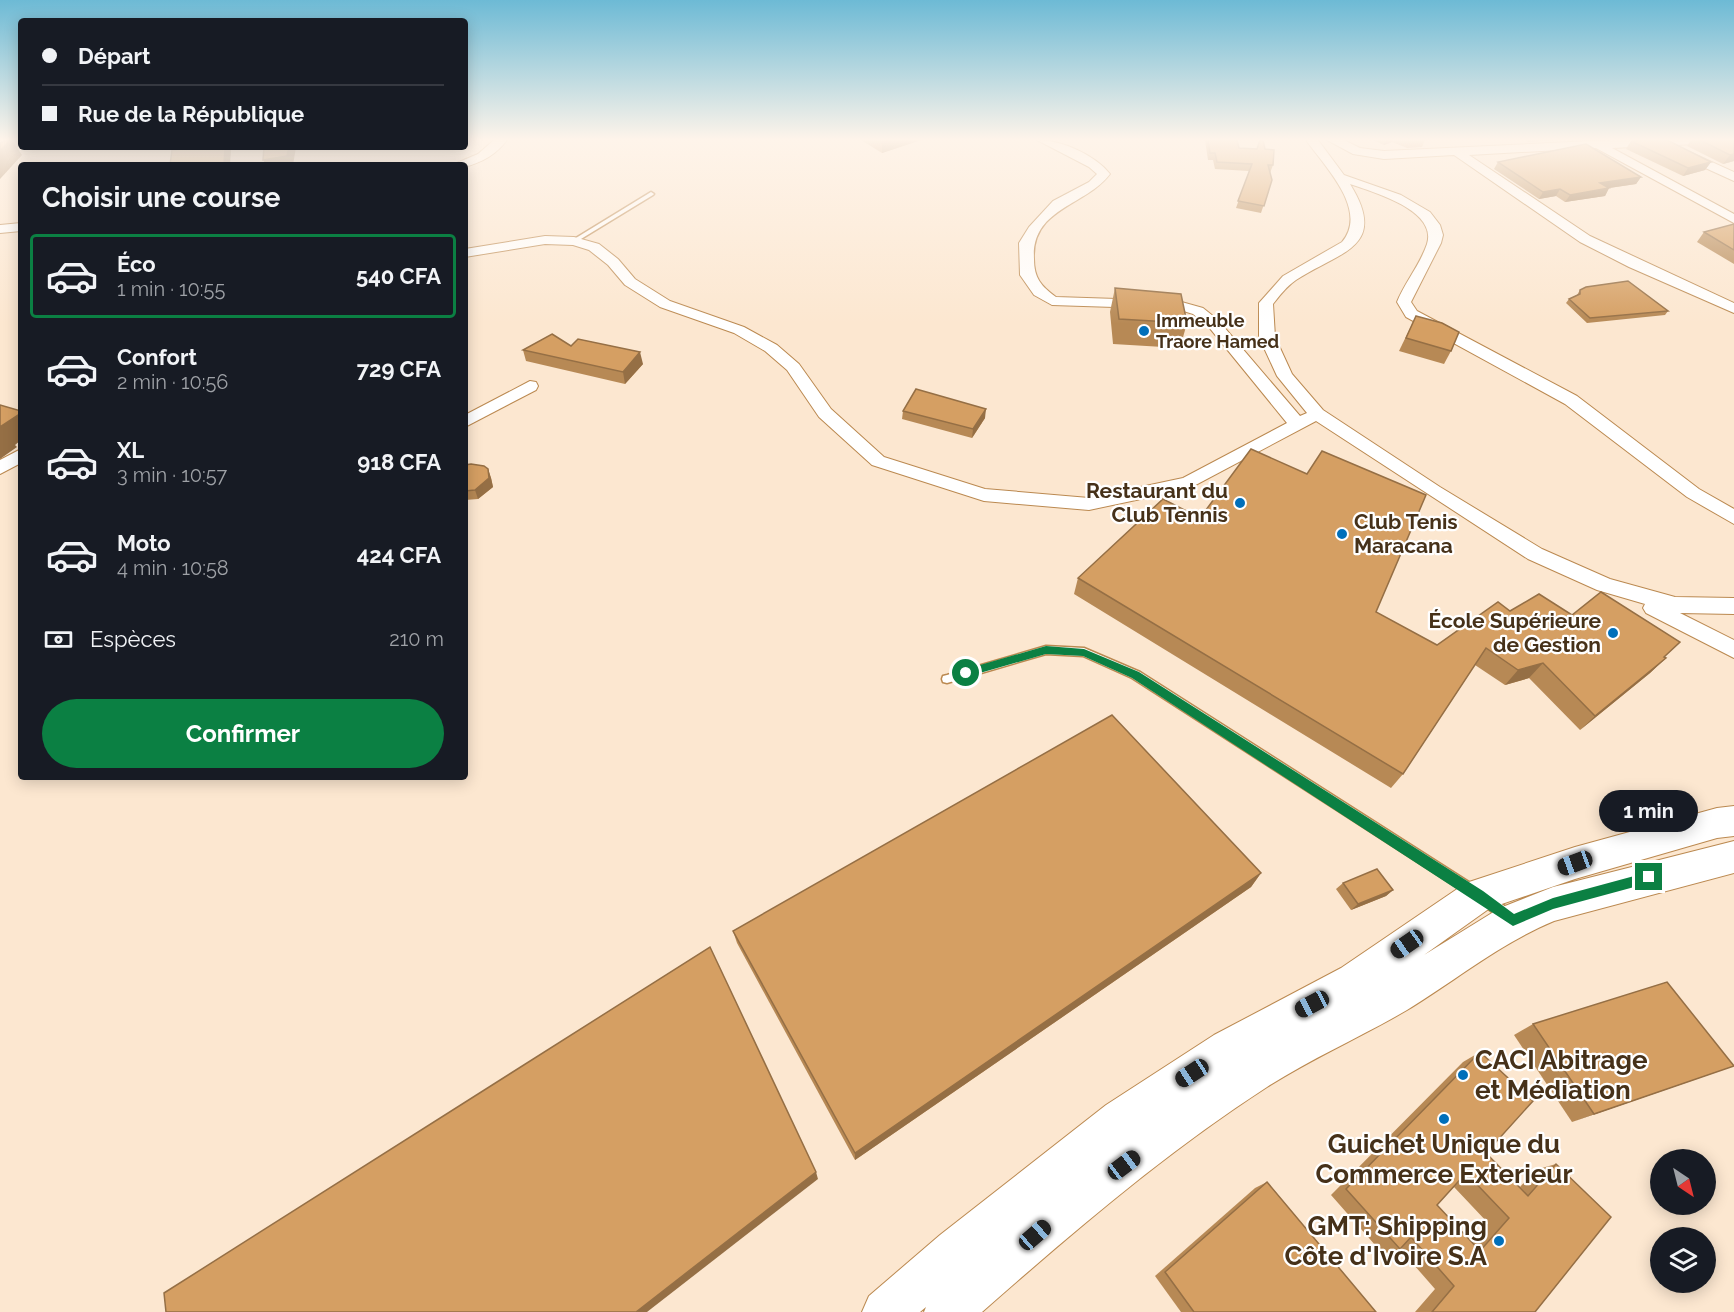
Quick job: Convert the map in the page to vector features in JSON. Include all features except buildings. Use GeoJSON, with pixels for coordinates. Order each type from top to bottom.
{"type":"FeatureCollection","features":[{"type":"Feature","properties":{"kind":"street"},"geometry":{"type":"LineString","coordinates":[[1063,201],[1034,230],[1026,243],[1028,275],[1039,292],[1052,301],[1178,305],[1198,311],[1213,323],[1296,423]]}},
{"type":"Feature","properties":{"kind":"street"},"geometry":{"type":"LineString","coordinates":[[1352,201],[1359,219],[1358,232],[1341,250],[1289,279],[1266,303],[1267,337],[1285,376],[1317,414],[1535,554],[1685,623],[1734,650]]}},
{"type":"Feature","properties":{"kind":"street"},"geometry":{"type":"LineString","coordinates":[[1403,201],[1415,207],[1433,221],[1436,235],[1404,302],[1411,314],[1571,400],[1693,493],[1734,518]]}},
{"type":"Feature","properties":{"kind":"street"},"geometry":{"type":"LineString","coordinates":[[1526,201],[1585,239],[1734,309]]}},
{"type":"Feature","properties":{"kind":"street"},"geometry":{"type":"LineString","coordinates":[[1702,201],[1734,219]]}},
{"type":"Feature","properties":{"kind":"street"},"geometry":{"type":"LineString","coordinates":[[0,229],[18,227]]}},
{"type":"Feature","properties":{"kind":"street"},"geometry":{"type":"LineString","coordinates":[[468,253],[544,240],[574,241],[594,247],[613,261],[630,282],[665,304],[739,330],[771,348],[793,366],[804,386],[825,413],[878,460],[984,495],[1089,504],[1188,483],[1296,423],[1317,414]]}},
{"type":"Feature","properties":{"kind":"street"},"geometry":{"type":"LineString","coordinates":[[468,420],[530,386]]}},
{"type":"Feature","properties":{"kind":"street"},"geometry":{"type":"LineString","coordinates":[[0,468],[18,456]]}},
{"type":"Feature","properties":{"kind":"street"},"geometry":{"type":"LineString","coordinates":[[1604,585],[1675,605],[1734,606]]}},
{"type":"Feature","properties":{"kind":"street"},"geometry":{"type":"LineString","coordinates":[[885,1312],[956,1251],[1121,1120],[1228,1049],[1354,981],[1479,895],[1575,863],[1717,823],[1734,821]]}},
{"type":"Feature","properties":{"kind":"street"},"geometry":{"type":"LineString","coordinates":[[947,1312],[1071,1204],[1254,1072],[1393,996],[1513,920],[1553,904],[1734,857]]}},
{"type":"Feature","properties":{"kind":"lane"},"geometry":{"type":"LineString","coordinates":[[574,241],[639,201]]}},
{"type":"Feature","properties":{"kind":"lane"},"geometry":{"type":"LineString","coordinates":[[947,679],[1046,650],[1084,652],[1136,675],[1479,895],[1513,920]]}},
{"type":"Feature","properties":{"kind":"place","name":"Immeuble Traore Hamed"},"geometry":{"type":"Point","coordinates":[1144,331]}},
{"type":"Feature","properties":{"kind":"place","name":"Restaurant du Club Tennis"},"geometry":{"type":"Point","coordinates":[1240,503]}},
{"type":"Feature","properties":{"kind":"place","name":"Club Tenis Maracana"},"geometry":{"type":"Point","coordinates":[1342,534]}},
{"type":"Feature","properties":{"kind":"place","name":"École Supérieure de Gestion"},"geometry":{"type":"Point","coordinates":[1613,633]}},
{"type":"Feature","properties":{"kind":"place","name":"CACI Abitrage et Médiation"},"geometry":{"type":"Point","coordinates":[1463,1075]}},
{"type":"Feature","properties":{"kind":"place","name":"Guichet Unique du Commerce Exterieur"},"geometry":{"type":"Point","coordinates":[1444,1119]}},
{"type":"Feature","properties":{"kind":"place","name":"GMT: Shipping Côte d'Ivoire S.A"},"geometry":{"type":"Point","coordinates":[1499,1241]}},
{"type":"Feature","properties":{"kind":"route"},"geometry":{"type":"LineString","coordinates":[[966,673],[1046,650],[1084,652],[1136,675],[1479,895],[1513,920],[1553,904],[1649,877]]}}]}
